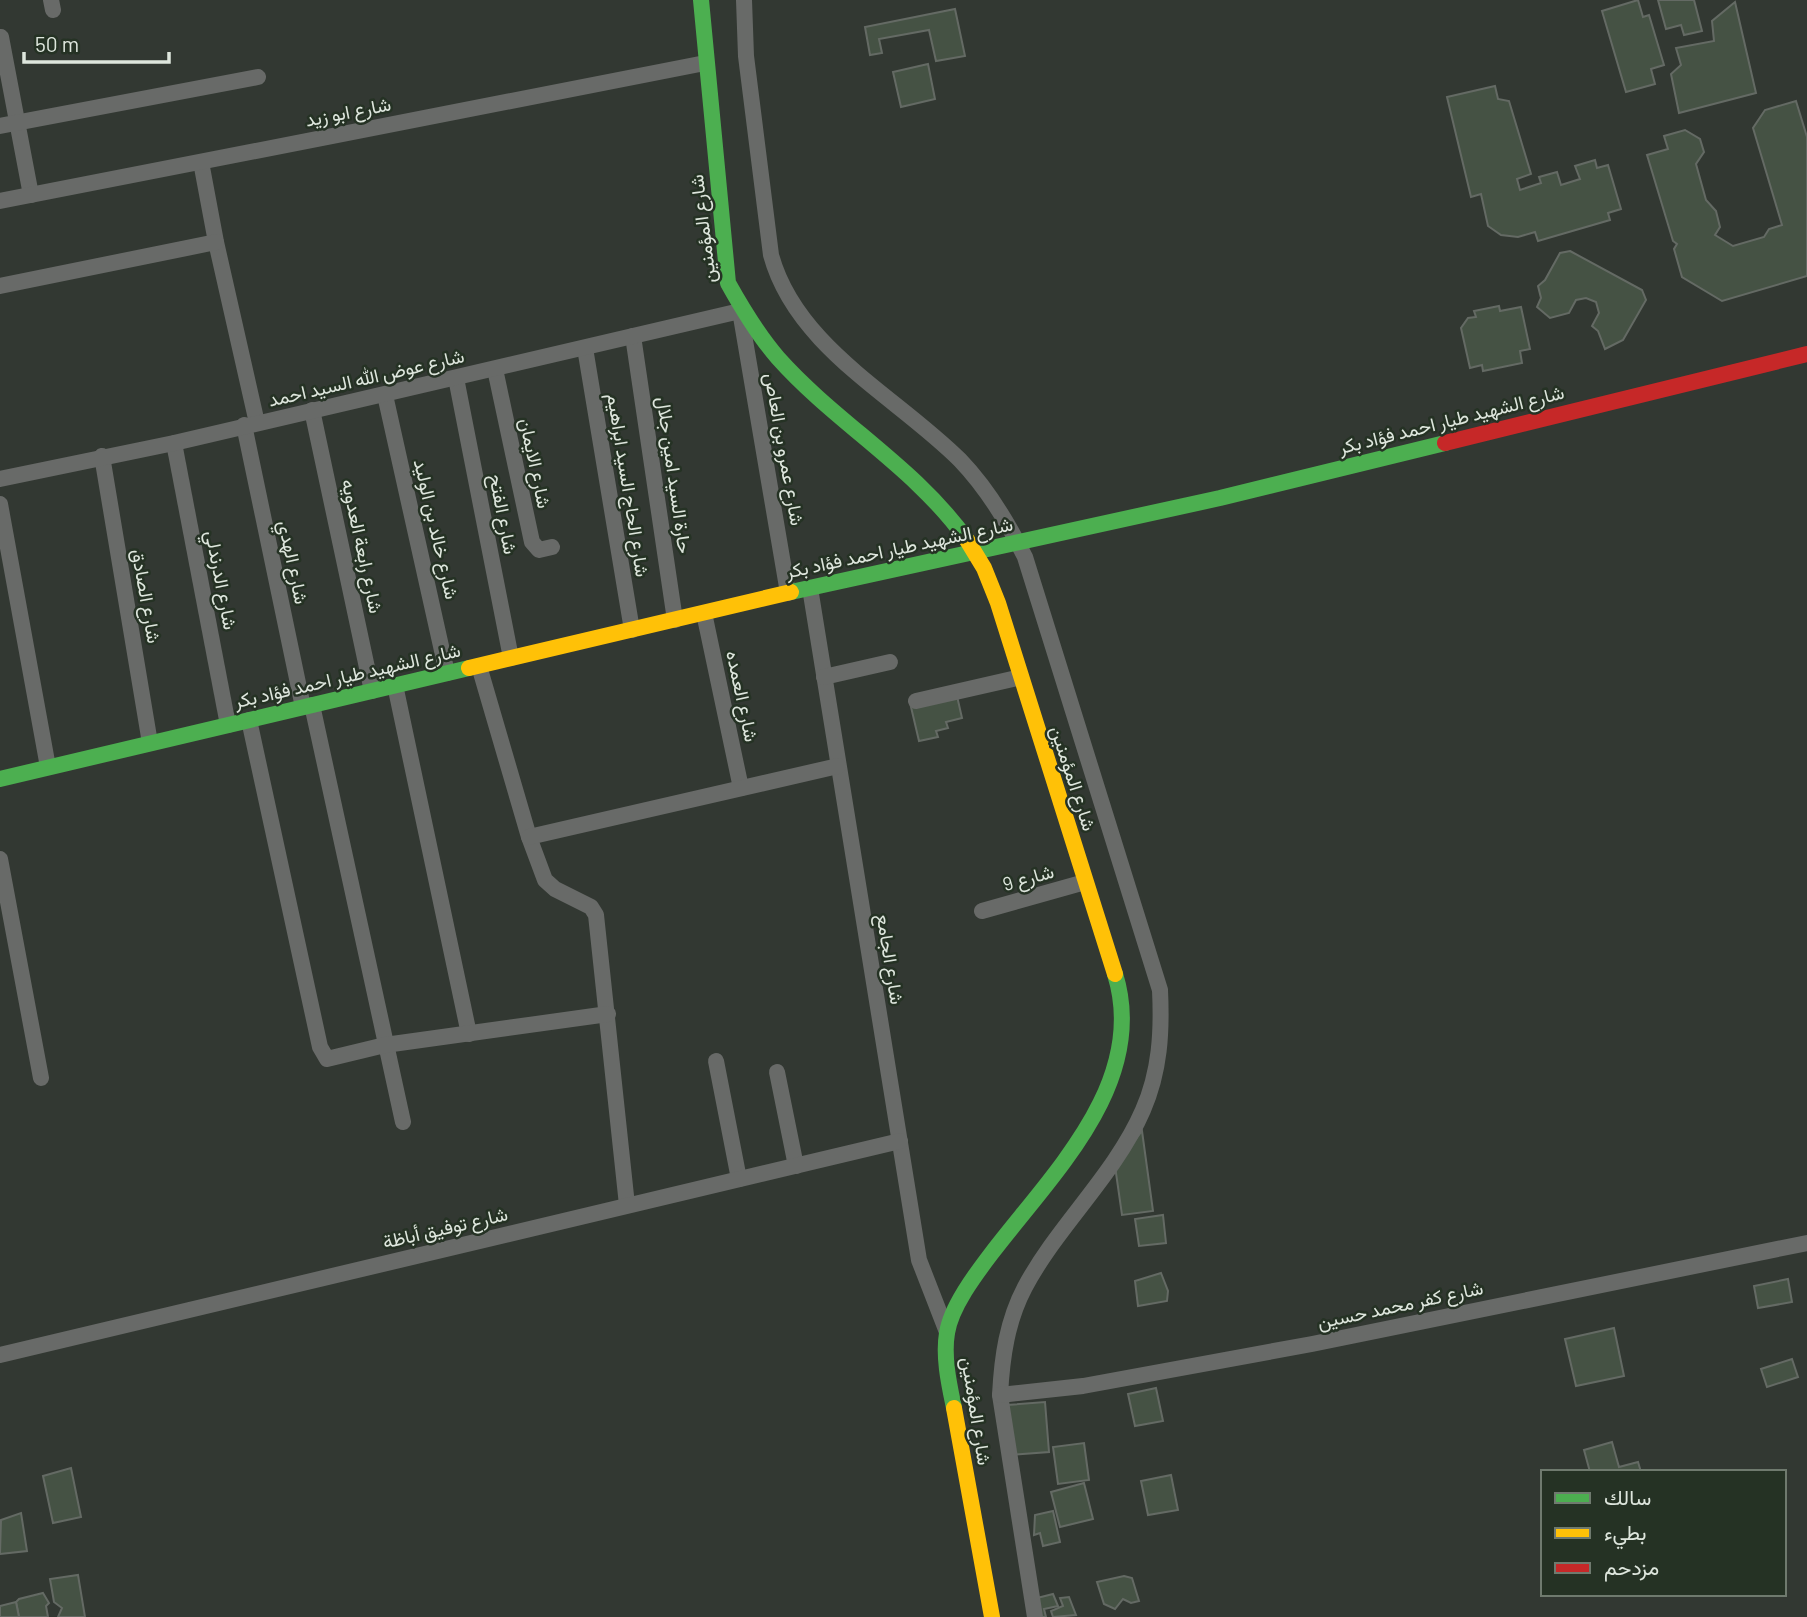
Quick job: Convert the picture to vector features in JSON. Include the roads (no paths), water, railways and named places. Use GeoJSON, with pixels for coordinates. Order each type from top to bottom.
{"type":"FeatureCollection","features":[{"type":"Feature","properties":{"kind":"street","name":"شارع المؤمنين"},"geometry":{"type":"LineString","coordinates":[[701,0],[728,283],[740,311],[769,351],[895,458],[928,491],[976,552],[1021,677],[1121,995],[1122,1031],[1116,1066],[1104,1100],[1085,1130],[969,1283],[947,1332],[948,1376],[992,1617]]}},
{"type":"Feature","properties":{"kind":"street","name":"شارع المؤمنين"},"geometry":{"type":"LineString","coordinates":[[744,0],[748,69],[771,255],[778,283],[797,312],[823,340],[961,461],[989,497],[1026,557],[1160,990],[1162,1031],[1156,1072],[1143,1111],[1122,1147],[1026,1286],[1011,1320],[1005,1345],[1000,1395],[1035,1617]]}},
{"type":"Feature","properties":{"kind":"street"},"geometry":{"type":"LineString","coordinates":[[1,37],[30,195]]}},
{"type":"Feature","properties":{"kind":"street","name":"شارع ابو زيد"},"geometry":{"type":"LineString","coordinates":[[0,201],[705,63]]}},
{"type":"Feature","properties":{"kind":"street"},"geometry":{"type":"LineString","coordinates":[[0,126],[258,77]]}},
{"type":"Feature","properties":{"kind":"street","name":"شارع الهدي"},"geometry":{"type":"LineString","coordinates":[[201,162],[307,706],[403,1122]]}},
{"type":"Feature","properties":{"kind":"street"},"geometry":{"type":"LineString","coordinates":[[0,286],[216,242]]}},
{"type":"Feature","properties":{"kind":"street","name":"شارع عوض الله السيد احمد"},"geometry":{"type":"LineString","coordinates":[[0,479],[174,443],[740,311]]}},
{"type":"Feature","properties":{"kind":"street","name":"شارع عمرو بن العاص"},"geometry":{"type":"LineString","coordinates":[[740,311],[788,593]]}},
{"type":"Feature","properties":{"kind":"street","name":"حارة السيد امين جلال"},"geometry":{"type":"LineString","coordinates":[[633,336],[675,620]]}},
{"type":"Feature","properties":{"kind":"street","name":"شارع الحاج السيد ابراهيم"},"geometry":{"type":"LineString","coordinates":[[585,348],[632,630]]}},
{"type":"Feature","properties":{"kind":"street","name":"شارع الشهيد طيار احمد فؤاد بكر"},"geometry":{"type":"LineString","coordinates":[[0,779],[788,593],[1220,498],[1807,354]]}},
{"type":"Feature","properties":{"kind":"street","name":"شارع الايمان"},"geometry":{"type":"LineString","coordinates":[[495,369],[532,542],[539,550],[552,547]]}},
{"type":"Feature","properties":{"kind":"street","name":"شارع الفتح"},"geometry":{"type":"LineString","coordinates":[[456,378],[511,658]]}},
{"type":"Feature","properties":{"kind":"street","name":"شارع خالد بن الوليد"},"geometry":{"type":"LineString","coordinates":[[385,395],[447,673]]}},
{"type":"Feature","properties":{"kind":"street","name":"شارع رابعة العدويه"},"geometry":{"type":"LineString","coordinates":[[312,410],[372,691]]}},
{"type":"Feature","properties":{"kind":"street","name":"شارع الدرندلي"},"geometry":{"type":"LineString","coordinates":[[174,443],[228,725]]}},
{"type":"Feature","properties":{"kind":"street","name":"شارع الصادق"},"geometry":{"type":"LineString","coordinates":[[102,456],[150,743]]}},
{"type":"Feature","properties":{"kind":"street"},"geometry":{"type":"LineString","coordinates":[[0,504],[48,767]]}},
{"type":"Feature","properties":{"kind":"street","name":"شارع الجامع"},"geometry":{"type":"LineString","coordinates":[[810,588],[919,1260],[947,1332]]}},
{"type":"Feature","properties":{"kind":"street","name":"شارع العمده"},"geometry":{"type":"LineString","coordinates":[[704,613],[741,788]]}},
{"type":"Feature","properties":{"kind":"street"},"geometry":{"type":"LineString","coordinates":[[824,677],[890,662]]}},
{"type":"Feature","properties":{"kind":"street"},"geometry":{"type":"LineString","coordinates":[[479,666],[529,837],[545,880],[555,889],[591,907],[596,915],[627,1205]]}},
{"type":"Feature","properties":{"kind":"street"},"geometry":{"type":"LineString","coordinates":[[916,701],[1021,677]]}},
{"type":"Feature","properties":{"kind":"street"},"geometry":{"type":"LineString","coordinates":[[395,685],[469,1034]]}},
{"type":"Feature","properties":{"kind":"street"},"geometry":{"type":"LineString","coordinates":[[249,720],[323,1054],[331,1059],[385,1045],[608,1014]]}},
{"type":"Feature","properties":{"kind":"street"},"geometry":{"type":"LineString","coordinates":[[529,837],[838,766]]}},
{"type":"Feature","properties":{"kind":"street"},"geometry":{"type":"LineString","coordinates":[[0,859],[41,1078]]}},
{"type":"Feature","properties":{"kind":"street","name":"شارع 9"},"geometry":{"type":"LineString","coordinates":[[982,911],[1085,882]]}},
{"type":"Feature","properties":{"kind":"street"},"geometry":{"type":"LineString","coordinates":[[716,1061],[739,1179]]}},
{"type":"Feature","properties":{"kind":"street"},"geometry":{"type":"LineString","coordinates":[[777,1072],[796,1166]]}},
{"type":"Feature","properties":{"kind":"street","name":"شارع توفيق أباظة"},"geometry":{"type":"LineString","coordinates":[[0,1355],[900,1141]]}},
{"type":"Feature","properties":{"kind":"street","name":"شارع كفر محمد حسين"},"geometry":{"type":"LineString","coordinates":[[1000,1395],[1083,1386],[1285,1349],[1807,1243]]}}]}
